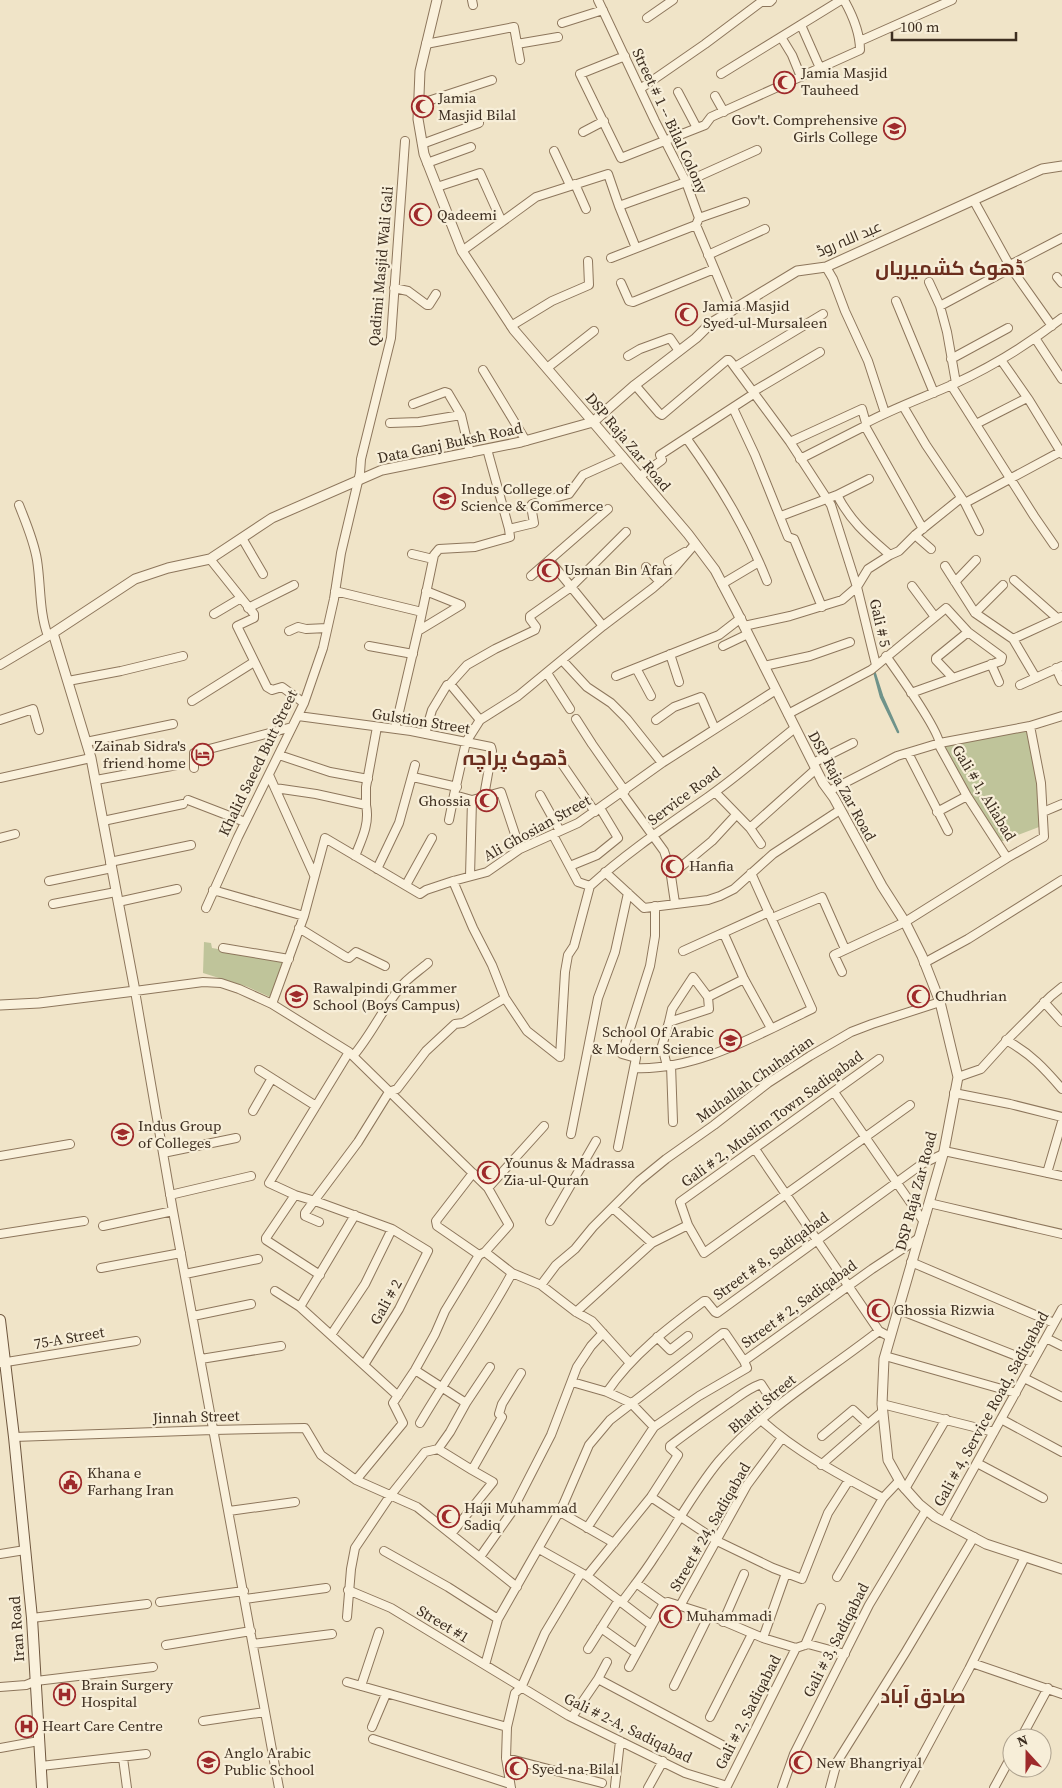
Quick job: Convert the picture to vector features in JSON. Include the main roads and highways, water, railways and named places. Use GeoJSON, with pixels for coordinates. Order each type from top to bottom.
{"type":"FeatureCollection","features":[{"type":"Feature","properties":{"kind":"main road","name":"Iran Road"},"geometry":{"type":"LineString","coordinates":[[0,1320],[3,1363],[14,1437],[32,1618],[42,1788]]}},
{"type":"Feature","properties":{"kind":"waterway"},"geometry":{"type":"LineString","coordinates":[[874,671],[882,696],[898,732],[881,697],[874,671]]}},
{"type":"Feature","properties":{"kind":"place","name":"Jamia Masjid Tauheed"},"geometry":{"type":"Point","coordinates":[785,82]}},
{"type":"Feature","properties":{"kind":"place","name":"Jamia Masjid Bilal"},"geometry":{"type":"Point","coordinates":[422,107]}},
{"type":"Feature","properties":{"kind":"place","name":"Gov't. Comprehensive Girls College"},"geometry":{"type":"Point","coordinates":[894,129]}},
{"type":"Feature","properties":{"kind":"place","name":"Qadeemi"},"geometry":{"type":"Point","coordinates":[421,215]}},
{"type":"Feature","properties":{"kind":"place","name":"Jamia Masjid Syed-ul-Mursaleen"},"geometry":{"type":"Point","coordinates":[687,315]}},
{"type":"Feature","properties":{"kind":"place","name":"Indus College of Science & Commerce"},"geometry":{"type":"Point","coordinates":[445,498]}},
{"type":"Feature","properties":{"kind":"place","name":"Usman Bin Afan"},"geometry":{"type":"Point","coordinates":[548,570]}},
{"type":"Feature","properties":{"kind":"place","name":"Zainab Sidra's friend home"},"geometry":{"type":"Point","coordinates":[202,755]}},
{"type":"Feature","properties":{"kind":"place","name":"Ghossia"},"geometry":{"type":"Point","coordinates":[487,801]}},
{"type":"Feature","properties":{"kind":"place","name":"Hanfia"},"geometry":{"type":"Point","coordinates":[673,866]}},
{"type":"Feature","properties":{"kind":"place","name":"Chudhrian"},"geometry":{"type":"Point","coordinates":[919,996]}},
{"type":"Feature","properties":{"kind":"place","name":"Rawalpindi Grammer School (Boys Campus)"},"geometry":{"type":"Point","coordinates":[297,997]}},
{"type":"Feature","properties":{"kind":"place","name":"School Of Arabic & Modern Science"},"geometry":{"type":"Point","coordinates":[730,1041]}},
{"type":"Feature","properties":{"kind":"place","name":"Indus Group of Colleges"},"geometry":{"type":"Point","coordinates":[122,1135]}},
{"type":"Feature","properties":{"kind":"place","name":"Younus & Madrassa Zia-ul-Quran"},"geometry":{"type":"Point","coordinates":[488,1172]}},
{"type":"Feature","properties":{"kind":"place","name":"Ghossia Rizwia"},"geometry":{"type":"Point","coordinates":[878,1310]}},
{"type":"Feature","properties":{"kind":"place","name":"Khana e Farhang Iran"},"geometry":{"type":"Point","coordinates":[71,1482]}},
{"type":"Feature","properties":{"kind":"place","name":"Haji Muhammad Sadiq"},"geometry":{"type":"Point","coordinates":[448,1517]}},
{"type":"Feature","properties":{"kind":"place","name":"Muhammadi"},"geometry":{"type":"Point","coordinates":[670,1616]}},
{"type":"Feature","properties":{"kind":"place","name":"Brain Surgery Hospital"},"geometry":{"type":"Point","coordinates":[65,1694]}},
{"type":"Feature","properties":{"kind":"place","name":"Heart Care Centre"},"geometry":{"type":"Point","coordinates":[26,1726]}},
{"type":"Feature","properties":{"kind":"place","name":"Anglo Arabic Public School"},"geometry":{"type":"Point","coordinates":[208,1762]}},
{"type":"Feature","properties":{"kind":"place","name":"New Bhangriyal"},"geometry":{"type":"Point","coordinates":[800,1763]}},
{"type":"Feature","properties":{"kind":"place","name":"Syed-na-Bilal"},"geometry":{"type":"Point","coordinates":[516,1769]}},
{"type":"Feature","properties":{"kind":"district","name":"ڈھوک کشمیریاں"},"geometry":{"type":"Point","coordinates":[950,268]}},
{"type":"Feature","properties":{"kind":"district","name":"ڈھوک پراچہ"},"geometry":{"type":"Point","coordinates":[515,758]}},
{"type":"Feature","properties":{"kind":"district","name":"صادق آباد"},"geometry":{"type":"Point","coordinates":[923,1696]}}]}
